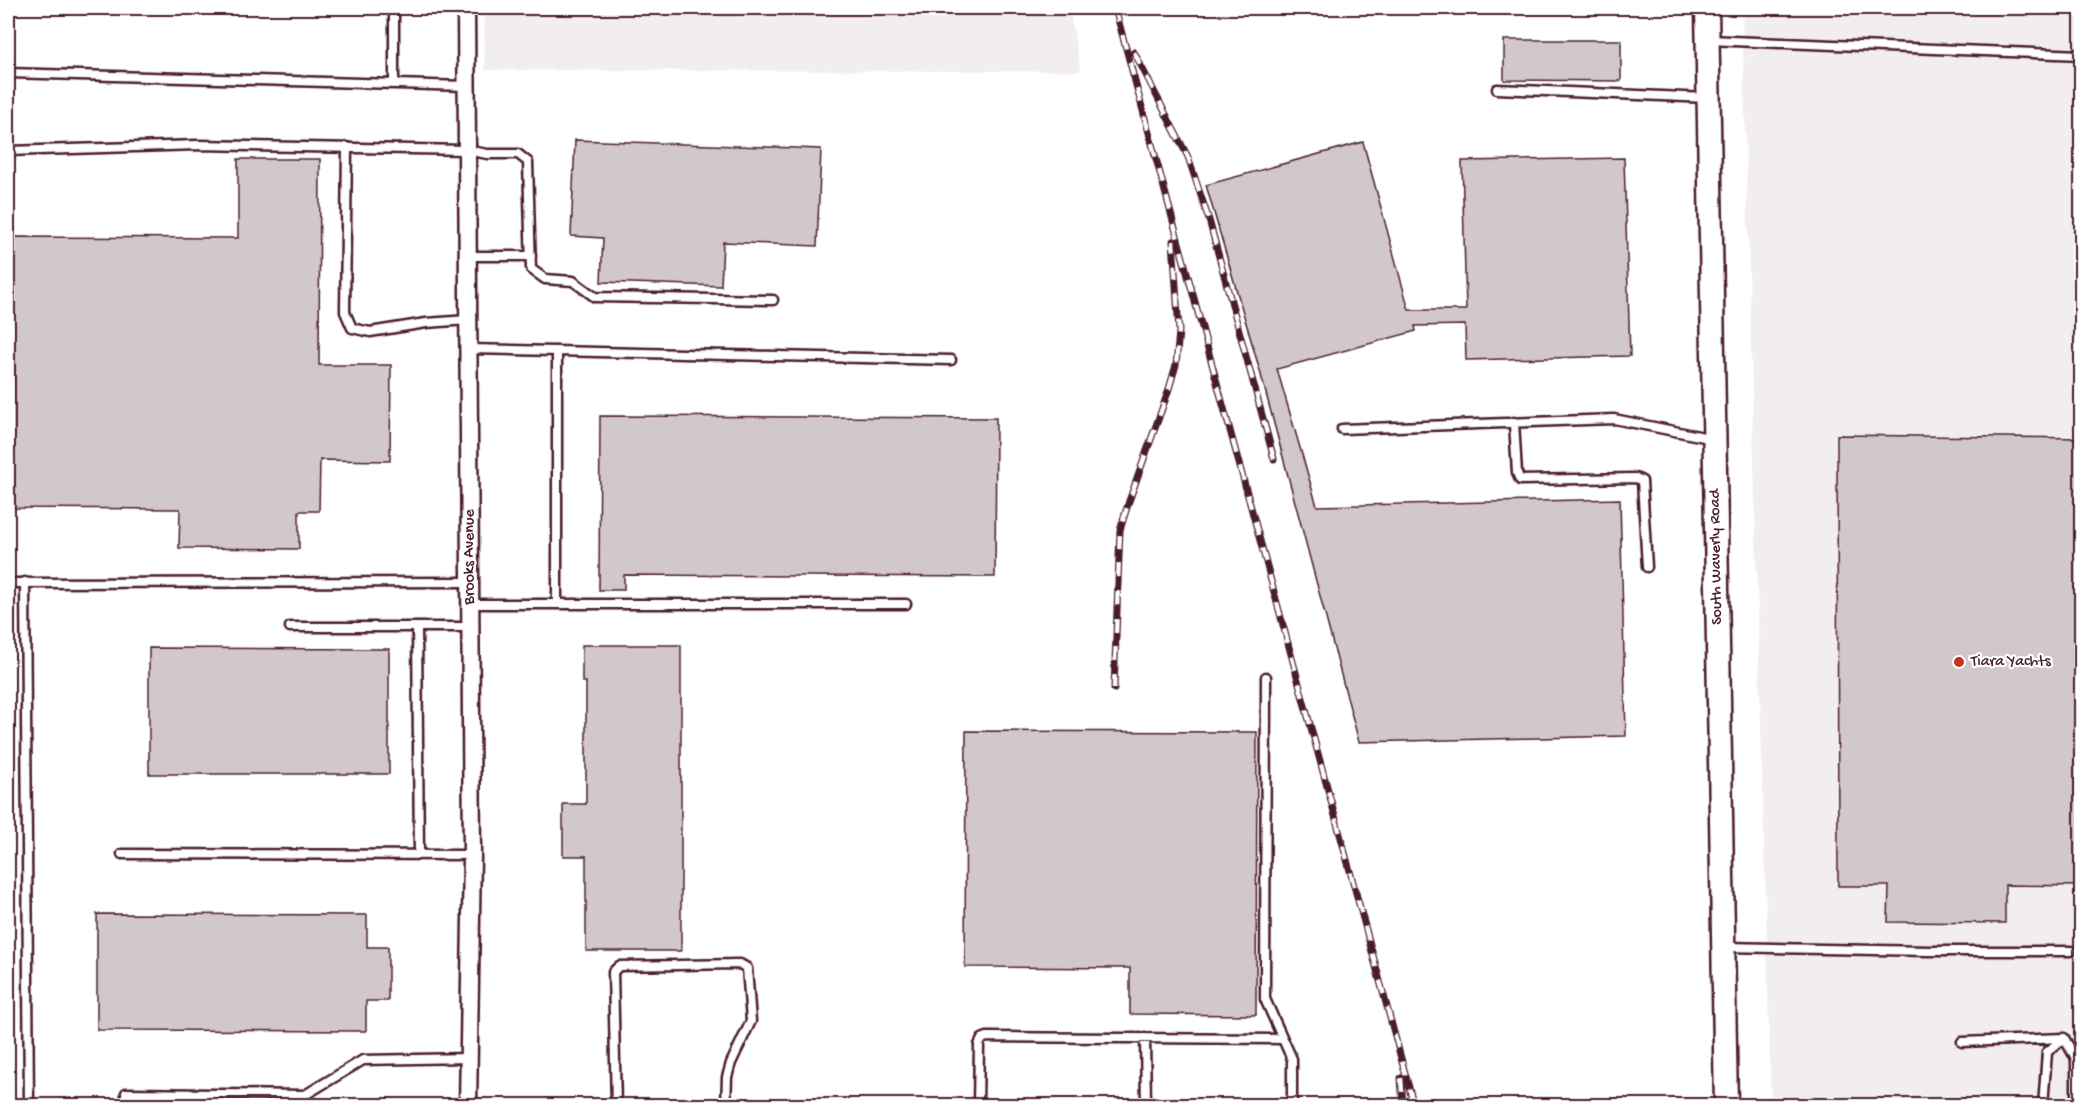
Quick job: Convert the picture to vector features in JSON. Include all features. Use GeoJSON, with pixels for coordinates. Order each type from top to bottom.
{"type":"FeatureCollection","features":[{"type":"Feature","properties":{"kind":"main road","name":"South Waverly Road"},"geometry":{"type":"LineString","coordinates":[[1707,8],[1726,1106]]}},
{"type":"Feature","properties":{"kind":"street","name":"Brooks Avenue"},"geometry":{"type":"LineString","coordinates":[[466,8],[472,855],[468,1106]]}},
{"type":"Feature","properties":{"kind":"lane"},"geometry":{"type":"LineString","coordinates":[[394,8],[394,84]]}},
{"type":"Feature","properties":{"kind":"lane"},"geometry":{"type":"LineString","coordinates":[[1708,40],[2082,55]]}},
{"type":"Feature","properties":{"kind":"lane"},"geometry":{"type":"LineString","coordinates":[[8,73],[466,86]]}},
{"type":"Feature","properties":{"kind":"lane"},"geometry":{"type":"LineString","coordinates":[[1497,89],[1709,98]]}},
{"type":"Feature","properties":{"kind":"lane"},"geometry":{"type":"LineString","coordinates":[[8,151],[198,145],[467,150],[487,154],[518,154],[528,162],[531,269],[545,279],[573,281],[595,297],[773,300]]}},
{"type":"Feature","properties":{"kind":"lane"},"geometry":{"type":"LineString","coordinates":[[347,147],[345,312],[352,328],[370,332],[426,323],[468,320]]}},
{"type":"Feature","properties":{"kind":"lane"},"geometry":{"type":"LineString","coordinates":[[468,256],[531,256]]}},
{"type":"Feature","properties":{"kind":"lane"},"geometry":{"type":"LineString","coordinates":[[468,349],[951,360]]}},
{"type":"Feature","properties":{"kind":"lane"},"geometry":{"type":"LineString","coordinates":[[557,351],[557,604]]}},
{"type":"Feature","properties":{"kind":"lane"},"geometry":{"type":"LineString","coordinates":[[1342,429],[1614,418],[1715,440]]}},
{"type":"Feature","properties":{"kind":"lane"},"geometry":{"type":"LineString","coordinates":[[1514,422],[1517,473],[1520,480],[1636,478],[1642,481],[1647,567]]}},
{"type":"Feature","properties":{"kind":"lane"},"geometry":{"type":"LineString","coordinates":[[8,582],[470,582]]}},
{"type":"Feature","properties":{"kind":"lane"},"geometry":{"type":"LineString","coordinates":[[25,582],[29,1106]]}},
{"type":"Feature","properties":{"kind":"lane"},"geometry":{"type":"LineString","coordinates":[[470,604],[906,604]]}},
{"type":"Feature","properties":{"kind":"lane"},"geometry":{"type":"LineString","coordinates":[[290,627],[470,627]]}},
{"type":"Feature","properties":{"kind":"lane"},"geometry":{"type":"LineString","coordinates":[[417,628],[419,855]]}},
{"type":"Feature","properties":{"kind":"lane"},"geometry":{"type":"LineString","coordinates":[[1266,677],[1265,999],[1292,1059],[1292,1106]]}},
{"type":"Feature","properties":{"kind":"lane"},"geometry":{"type":"LineString","coordinates":[[122,854],[472,855]]}},
{"type":"Feature","properties":{"kind":"lane"},"geometry":{"type":"LineString","coordinates":[[1723,947],[2071,951]]}},
{"type":"Feature","properties":{"kind":"lane"},"geometry":{"type":"LineString","coordinates":[[616,1106],[613,972],[615,968],[619,966],[740,964],[747,968],[751,1021],[731,1063],[727,1077],[726,1106]]}},
{"type":"Feature","properties":{"kind":"lane"},"geometry":{"type":"LineString","coordinates":[[978,1106],[979,1045],[982,1039],[987,1037],[1282,1039]]}},
{"type":"Feature","properties":{"kind":"lane"},"geometry":{"type":"LineString","coordinates":[[1145,1038],[1146,1106]]}},
{"type":"Feature","properties":{"kind":"lane"},"geometry":{"type":"LineString","coordinates":[[1962,1042],[2064,1038]]}},
{"type":"Feature","properties":{"kind":"lane"},"geometry":{"type":"LineString","coordinates":[[2043,1106],[2047,1052],[2064,1038]]}},
{"type":"Feature","properties":{"kind":"lane"},"geometry":{"type":"LineString","coordinates":[[2064,1038],[2076,1059],[2076,1106]]}},
{"type":"Feature","properties":{"kind":"lane"},"geometry":{"type":"LineString","coordinates":[[126,1106],[126,1093],[305,1095],[363,1060],[469,1058]]}},
{"type":"Feature","properties":{"kind":"lane"},"geometry":{"type":"LineString","coordinates":[[305,1095],[305,1106]]}},
{"type":"Feature","properties":{"kind":"shaded area"},"geometry":{"type":"Polygon","coordinates":[[[484,8],[1069,8],[1081,71],[485,70],[484,8]]]}},
{"type":"Feature","properties":{"kind":"shaded area"},"geometry":{"type":"Polygon","coordinates":[[[1742,8],[1921,8],[2081,15],[2081,1105],[1771,1105],[1742,8]]]}},
{"type":"Feature","properties":{"kind":"building"},"geometry":{"type":"Polygon","coordinates":[[[1504,40],[1621,40],[1621,81],[1504,80],[1504,40]]]}},
{"type":"Feature","properties":{"kind":"building"},"geometry":{"type":"Polygon","coordinates":[[[575,140],[821,149],[817,246],[723,242],[721,286],[601,282],[603,238],[571,236],[575,140]]]}},
{"type":"Feature","properties":{"kind":"building"},"geometry":{"type":"Polygon","coordinates":[[[1363,142],[1409,310],[1466,310],[1462,161],[1624,158],[1630,356],[1466,360],[1465,325],[1415,326],[1416,331],[1277,369],[1317,506],[1620,499],[1626,736],[1359,742],[1260,371],[1206,185],[1363,142]]]}},
{"type":"Feature","properties":{"kind":"building"},"geometry":{"type":"Polygon","coordinates":[[[238,159],[320,159],[319,365],[391,365],[390,461],[320,460],[319,511],[299,511],[299,549],[179,548],[180,509],[8,508],[8,237],[238,238],[238,159]]]}},
{"type":"Feature","properties":{"kind":"building"},"geometry":{"type":"Polygon","coordinates":[[[600,416],[996,418],[995,577],[624,575],[624,590],[599,590],[600,416]]]}},
{"type":"Feature","properties":{"kind":"building","name":"Tiara Yachts"},"geometry":{"type":"Polygon","coordinates":[[[1837,435],[2082,438],[2082,886],[2005,885],[2005,923],[1888,922],[1889,886],[1838,886],[1837,435]]]}},
{"type":"Feature","properties":{"kind":"building"},"geometry":{"type":"Polygon","coordinates":[[[582,645],[681,645],[681,951],[586,951],[586,856],[563,856],[563,804],[586,804],[586,682],[582,682],[582,645]]]}},
{"type":"Feature","properties":{"kind":"building"},"geometry":{"type":"Polygon","coordinates":[[[149,648],[389,649],[389,774],[149,774],[149,648]]]}},
{"type":"Feature","properties":{"kind":"building"},"geometry":{"type":"Polygon","coordinates":[[[966,731],[1257,732],[1256,1015],[1130,1014],[1130,968],[965,967],[966,731]]]}},
{"type":"Feature","properties":{"kind":"building"},"geometry":{"type":"Polygon","coordinates":[[[97,914],[367,915],[367,947],[388,947],[388,1001],[366,1001],[366,1031],[97,1030],[97,914]]]}},
{"type":"Feature","properties":{"kind":"railway"},"geometry":{"type":"LineString","coordinates":[[1115,8],[1414,1106]]}},
{"type":"Feature","properties":{"kind":"railway"},"geometry":{"type":"LineString","coordinates":[[1134,52],[1188,157],[1209,220],[1274,459]]}},
{"type":"Feature","properties":{"kind":"railway"},"geometry":{"type":"LineString","coordinates":[[1114,689],[1120,530],[1176,365],[1179,331],[1173,241]]}},
{"type":"Feature","properties":{"kind":"railway"},"geometry":{"type":"LineString","coordinates":[[1401,1078],[1403,1106]]}},
{"type":"Feature","properties":{"kind":"place","name":"Tiara Yachts"},"geometry":{"type":"Point","coordinates":[1959,662]}}]}
